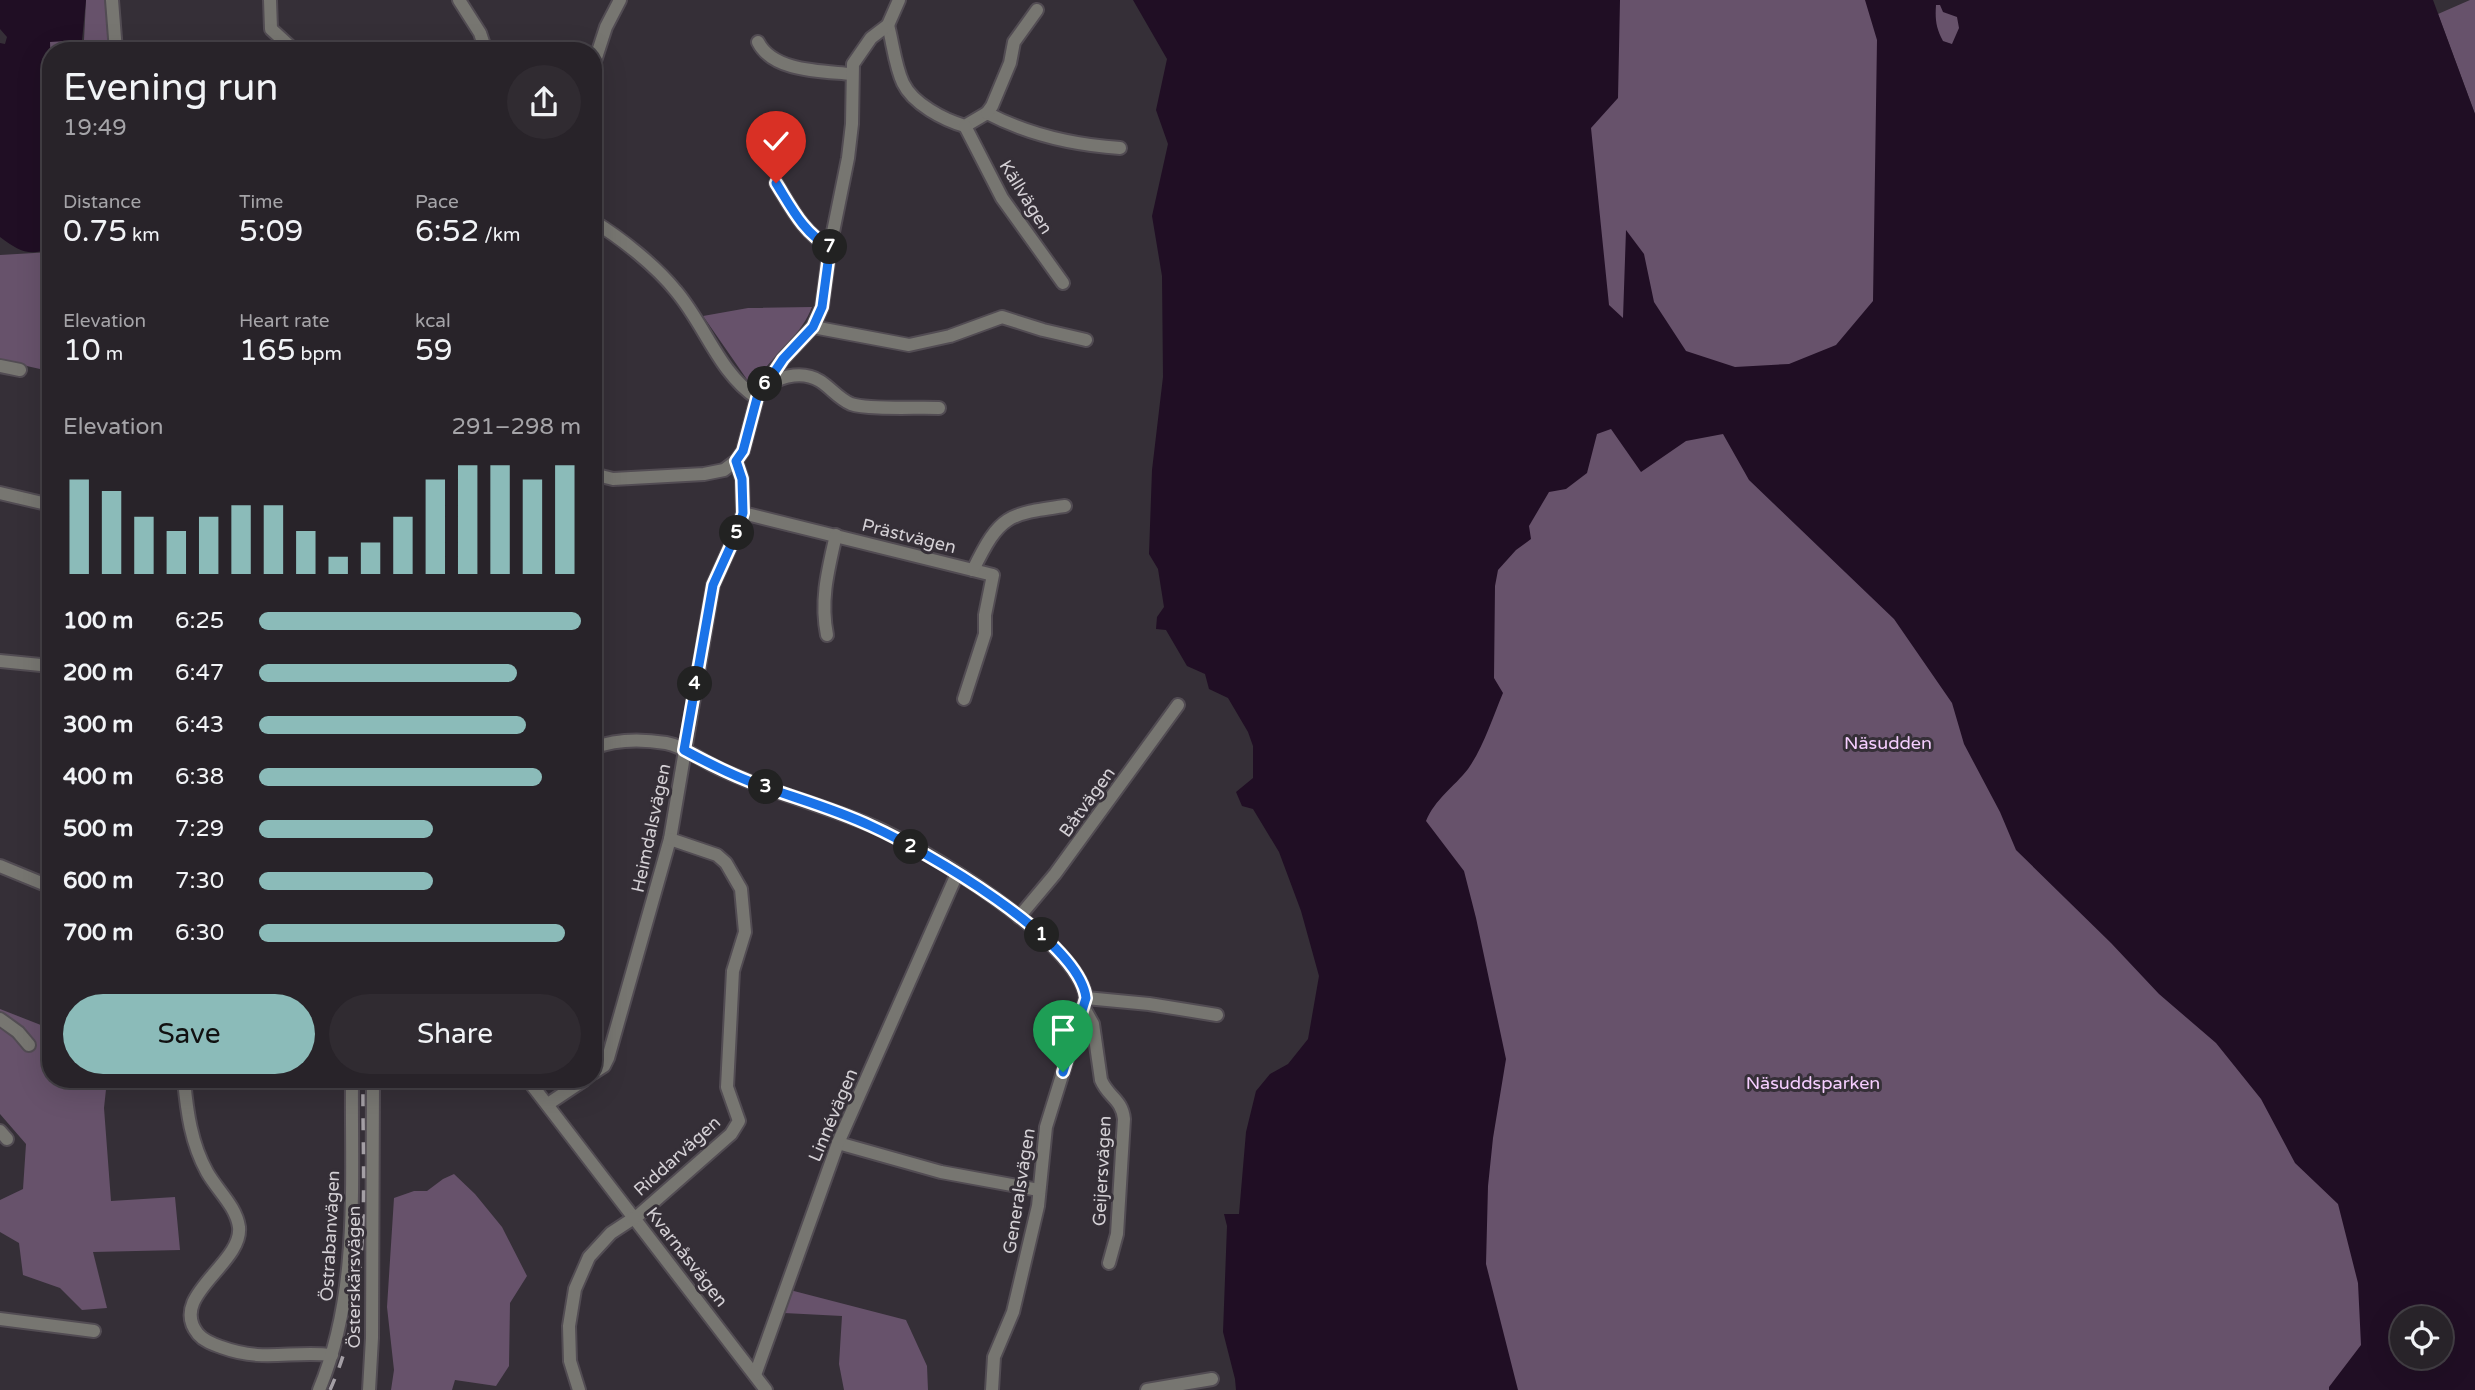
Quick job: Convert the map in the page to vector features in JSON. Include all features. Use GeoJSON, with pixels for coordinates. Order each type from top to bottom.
{"type":"FeatureCollection","features":[{"type":"Feature","properties":{"kind":"street"},"geometry":{"type":"LineString","coordinates":[[113,0],[115,42]]}},
{"type":"Feature","properties":{"kind":"street"},"geometry":{"type":"LineString","coordinates":[[270,0],[271,29],[285,42]]}},
{"type":"Feature","properties":{"kind":"street"},"geometry":{"type":"LineString","coordinates":[[459,0],[483,42]]}},
{"type":"Feature","properties":{"kind":"street"},"geometry":{"type":"LineString","coordinates":[[601,42],[620,0]]}},
{"type":"Feature","properties":{"kind":"street"},"geometry":{"type":"LineString","coordinates":[[899,0],[888,25],[906,88],[926,106],[965,126],[992,107],[1010,63],[1014,42],[1037,9]]}},
{"type":"Feature","properties":{"kind":"street"},"geometry":{"type":"LineString","coordinates":[[602,476],[613,479],[704,474],[724,470],[736,461],[743,451],[760,393],[783,359],[813,327],[822,307],[852,124],[853,64],[863,47],[880,29],[888,25]]}},
{"type":"Feature","properties":{"kind":"street"},"geometry":{"type":"LineString","coordinates":[[758,41],[767,55],[779,62],[851,74]]}},
{"type":"Feature","properties":{"kind":"street"},"geometry":{"type":"LineString","coordinates":[[987,113],[1067,140],[1091,146],[1120,148]]}},
{"type":"Feature","properties":{"kind":"street","name":"Källvägen"},"geometry":{"type":"LineString","coordinates":[[965,126],[1002,198],[1063,283]]}},
{"type":"Feature","properties":{"kind":"street"},"geometry":{"type":"LineString","coordinates":[[776,183],[816,240],[830,247]]}},
{"type":"Feature","properties":{"kind":"street"},"geometry":{"type":"LineString","coordinates":[[602,228],[678,292],[734,379],[760,393]]}},
{"type":"Feature","properties":{"kind":"street"},"geometry":{"type":"LineString","coordinates":[[813,327],[909,345],[950,337],[1002,317],[1086,340]]}},
{"type":"Feature","properties":{"kind":"street"},"geometry":{"type":"LineString","coordinates":[[0,366],[20,370]]}},
{"type":"Feature","properties":{"kind":"street"},"geometry":{"type":"LineString","coordinates":[[760,393],[779,378],[810,376],[851,404],[867,407],[939,408]]}},
{"type":"Feature","properties":{"kind":"street","name":"Heimdalsvägen"},"geometry":{"type":"LineString","coordinates":[[602,1067],[608,1058],[670,839],[713,585],[743,513],[742,479],[736,461]]}},
{"type":"Feature","properties":{"kind":"street"},"geometry":{"type":"LineString","coordinates":[[0,494],[42,503]]}},
{"type":"Feature","properties":{"kind":"street","name":"Prästvägen"},"geometry":{"type":"LineString","coordinates":[[973,570],[987,541],[1004,521],[1022,512],[1065,506]]}},
{"type":"Feature","properties":{"kind":"street","name":"Prästvägen"},"geometry":{"type":"LineString","coordinates":[[743,513],[993,575],[985,615],[985,634],[964,699]]}},
{"type":"Feature","properties":{"kind":"street","name":"Prästvägen"},"geometry":{"type":"LineString","coordinates":[[827,635],[823,594],[836,535]]}},
{"type":"Feature","properties":{"kind":"street"},"geometry":{"type":"LineString","coordinates":[[0,661],[42,665]]}},
{"type":"Feature","properties":{"kind":"street","name":"Båtvägen"},"geometry":{"type":"LineString","coordinates":[[1019,917],[1066,860],[1178,705]]}},
{"type":"Feature","properties":{"kind":"street"},"geometry":{"type":"LineString","coordinates":[[602,745],[617,741],[668,743],[751,782],[870,825],[957,874],[1019,917],[1063,955],[1085,986],[1085,1003],[1149,1004],[1217,1015]]}},
{"type":"Feature","properties":{"kind":"street","name":"Riddarvägen"},"geometry":{"type":"LineString","coordinates":[[579,1390],[570,1361],[568,1337],[571,1307],[579,1278],[589,1257],[601,1241],[634,1217],[731,1134],[739,1121],[727,1087],[733,971],[745,932],[741,889],[726,863],[717,855],[670,839]]}},
{"type":"Feature","properties":{"kind":"street"},"geometry":{"type":"LineString","coordinates":[[0,866],[42,883]]}},
{"type":"Feature","properties":{"kind":"street","name":"Linnévägen"},"geometry":{"type":"LineString","coordinates":[[755,1376],[838,1143],[957,874]]}},
{"type":"Feature","properties":{"kind":"street","name":"Generalsvägen"},"geometry":{"type":"LineString","coordinates":[[992,1390],[992,1364],[1013,1312],[1040,1190],[1046,1127],[1085,1003]]}},
{"type":"Feature","properties":{"kind":"street","name":"Geijersvägen"},"geometry":{"type":"LineString","coordinates":[[1085,1003],[1093,1024],[1101,1080],[1123,1109],[1124,1119],[1117,1234],[1109,1263]]}},
{"type":"Feature","properties":{"kind":"street"},"geometry":{"type":"LineString","coordinates":[[0,1020],[18,1032],[29,1045]]}},
{"type":"Feature","properties":{"kind":"street"},"geometry":{"type":"LineString","coordinates":[[185,1088],[187,1115],[197,1153],[237,1219],[239,1230],[235,1247],[193,1301],[192,1313],[196,1331],[210,1343],[244,1354],[267,1357],[332,1355]]}},
{"type":"Feature","properties":{"kind":"street","name":"Östrabanvägen"},"geometry":{"type":"LineString","coordinates":[[319,1390],[340,1330],[346,1296],[352,1088]]}},
{"type":"Feature","properties":{"kind":"street","name":"Österskärsvägen"},"geometry":{"type":"LineString","coordinates":[[369,1390],[372,1338],[373,1088]]}},
{"type":"Feature","properties":{"kind":"street","name":"Kvarnåsvägen"},"geometry":{"type":"LineString","coordinates":[[535,1088],[766,1390]]}},
{"type":"Feature","properties":{"kind":"street"},"geometry":{"type":"LineString","coordinates":[[548,1104],[572,1088]]}},
{"type":"Feature","properties":{"kind":"street"},"geometry":{"type":"LineString","coordinates":[[838,1143],[941,1172],[1040,1190]]}},
{"type":"Feature","properties":{"kind":"street"},"geometry":{"type":"LineString","coordinates":[[0,1319],[94,1331]]}},
{"type":"Feature","properties":{"kind":"street"},"geometry":{"type":"LineString","coordinates":[[1147,1390],[1212,1379]]}},
{"type":"Feature","properties":{"kind":"green space"},"geometry":{"type":"Polygon","coordinates":[[[86,0],[106,0],[109,42],[50,42],[84,40],[86,0]]]}},
{"type":"Feature","properties":{"kind":"green space","name":"Näsudden"},"geometry":{"type":"Polygon","coordinates":[[[1358,0],[2140,0],[2475,1390],[1376,1390],[1358,0]]]}},
{"type":"Feature","properties":{"kind":"green space"},"geometry":{"type":"Polygon","coordinates":[[[2475,0],[2475,114],[2438,14],[2475,0]]]}},
{"type":"Feature","properties":{"kind":"green space"},"geometry":{"type":"Polygon","coordinates":[[[42,253],[42,369],[0,360],[0,255],[42,253]]]}},
{"type":"Feature","properties":{"kind":"green space"},"geometry":{"type":"Polygon","coordinates":[[[812,307],[801,327],[757,379],[748,381],[703,316],[748,308],[812,307]]]}},
{"type":"Feature","properties":{"kind":"green space"},"geometry":{"type":"Polygon","coordinates":[[[0,1009],[42,1025],[42,1088],[106,1088],[104,1108],[111,1201],[175,1197],[180,1250],[93,1252],[107,1308],[82,1310],[60,1288],[23,1275],[19,1243],[0,1232],[0,1200],[23,1189],[26,1144],[0,1114],[0,1009]]]}},
{"type":"Feature","properties":{"kind":"green space"},"geometry":{"type":"Polygon","coordinates":[[[454,1174],[475,1194],[502,1227],[527,1276],[510,1303],[509,1366],[496,1386],[455,1380],[452,1390],[391,1390],[394,1370],[387,1307],[394,1198],[414,1191],[427,1191],[454,1174]]]}},
{"type":"Feature","properties":{"kind":"green space"},"geometry":{"type":"Polygon","coordinates":[[[790,1290],[906,1320],[927,1366],[928,1390],[844,1390],[839,1364],[842,1316],[784,1313],[790,1290]]]}},
{"type":"Feature","properties":{"kind":"shaded area"},"geometry":{"type":"Polygon","coordinates":[[[0,0],[86,0],[82,40],[42,42],[42,251],[24,251],[0,237],[0,43],[5,44],[7,37],[0,29],[0,0]]]}},
{"type":"Feature","properties":{"kind":"shaded area"},"geometry":{"type":"Polygon","coordinates":[[[1133,0],[1620,0],[1618,98],[1591,128],[1609,305],[1623,318],[1626,230],[1644,254],[1654,302],[1686,351],[1735,367],[1789,364],[1836,345],[1873,301],[1877,40],[1865,0],[2433,0],[2475,114],[2475,1390],[2329,1390],[2361,1345],[2358,1283],[2338,1204],[2295,1163],[2261,1099],[2216,1043],[2159,994],[2016,850],[2000,812],[1964,744],[1952,703],[1894,619],[1749,480],[1723,434],[1686,441],[1641,472],[1611,429],[1597,434],[1587,473],[1566,489],[1549,492],[1529,526],[1531,539],[1516,550],[1498,570],[1495,586],[1494,678],[1503,693],[1474,760],[1463,776],[1434,806],[1426,821],[1464,871],[1506,1059],[1488,1186],[1486,1264],[1518,1390],[1236,1390],[1223,1332],[1227,1226],[1224,1214],[1239,1214],[1246,1132],[1256,1091],[1270,1074],[1288,1064],[1308,1039],[1319,976],[1301,911],[1279,852],[1253,809],[1242,806],[1236,792],[1253,778],[1253,746],[1248,732],[1228,698],[1209,689],[1205,674],[1187,666],[1166,630],[1156,629],[1157,617],[1164,607],[1158,569],[1149,554],[1152,470],[1163,377],[1162,276],[1152,216],[1168,144],[1156,110],[1167,59],[1133,0]],[[1936,5],[1939,32],[1943,41],[1952,44],[1959,28],[1957,17],[1943,12],[1940,5],[1936,5]]]}},
{"type":"Feature","properties":{"kind":"railway"},"geometry":{"type":"LineString","coordinates":[[330,1390],[344,1354],[359,1277],[363,1198],[363,1088]]}},
{"type":"Feature","properties":{"kind":"route"},"geometry":{"type":"LineString","coordinates":[[776,183],[816,240],[830,247],[822,307],[813,327],[783,359],[762,389],[757,398],[743,451],[736,461],[742,479],[743,513],[713,585],[684,750],[751,782],[870,825],[957,874],[1051,943],[1076,971],[1085,986],[1084,1008],[1063,1072]]}},
{"type":"Feature","properties":{"kind":"park label","name":"Näsuddsparken"},"geometry":{"type":"Point","coordinates":[1813,1083]}}]}
